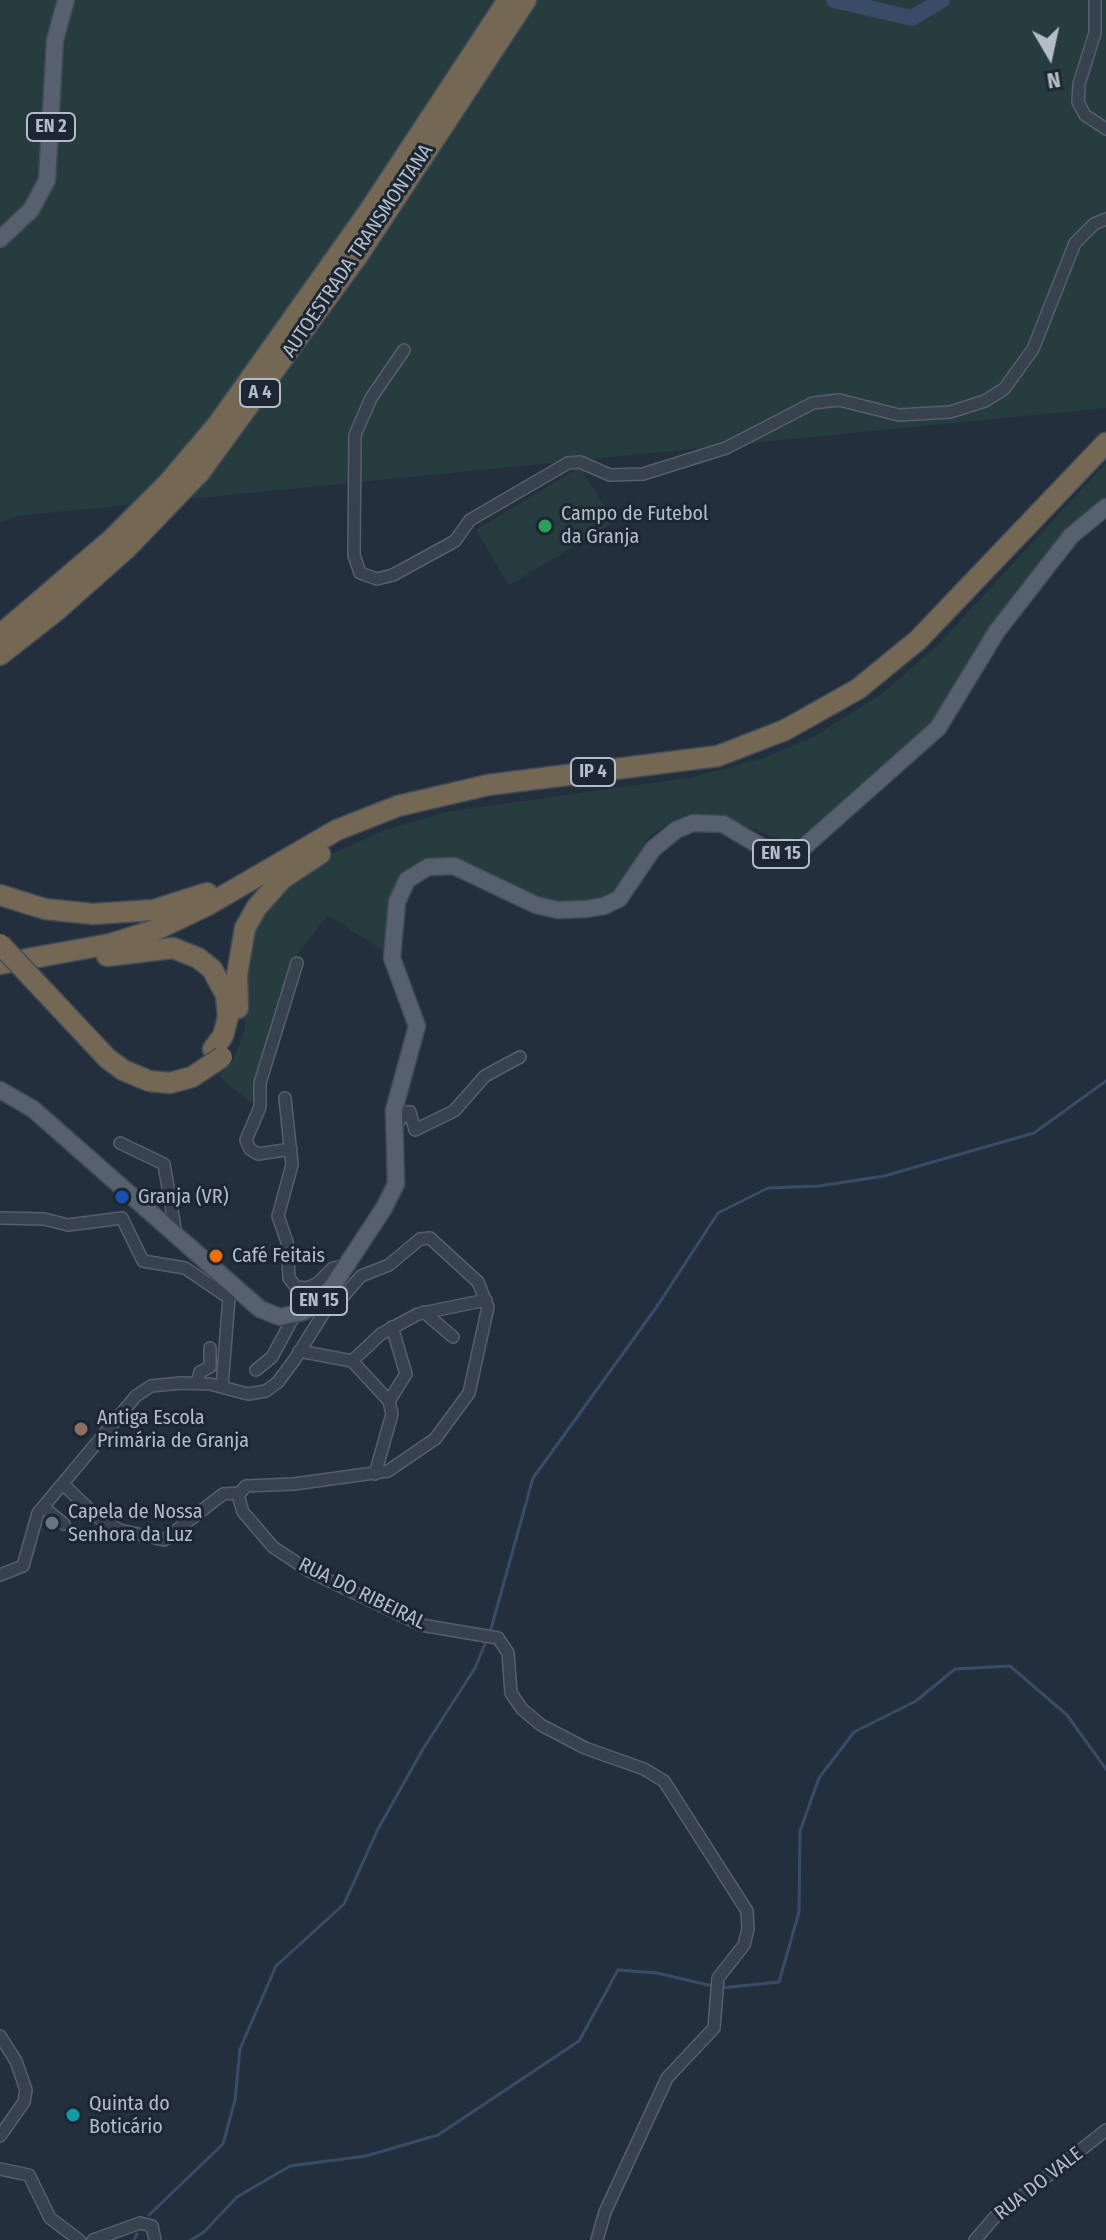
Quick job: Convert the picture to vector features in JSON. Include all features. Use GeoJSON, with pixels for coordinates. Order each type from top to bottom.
{"type":"FeatureCollection","features":[{"type":"Feature","properties":{"kind":"highway","name":"AUTOESTRADA TRANSMONTANA"},"geometry":{"type":"LineString","coordinates":[[0,655],[126,549],[200,472],[359,254],[508,0]]}},
{"type":"Feature","properties":{"kind":"highway","name":"AUTOESTRADA TRANSMONTANA"},"geometry":{"type":"LineString","coordinates":[[0,635],[112,539],[168,483],[218,424],[462,83],[526,0]]}},
{"type":"Feature","properties":{"kind":"highway","name":"IP 4"},"geometry":{"type":"LineString","coordinates":[[0,964],[110,944],[158,929],[206,906],[337,830],[398,806],[488,785],[718,756],[785,730],[858,689],[918,640],[1106,443]]}},
{"type":"Feature","properties":{"kind":"highway","name":"IP 4"},"geometry":{"type":"LineString","coordinates":[[0,973],[93,954],[174,930],[218,909],[301,858],[424,807],[476,797],[628,781],[720,763],[788,737],[862,695],[923,646],[1106,453]]}},
{"type":"Feature","properties":{"kind":"highway"},"geometry":{"type":"LineString","coordinates":[[0,895],[45,909],[93,914],[154,910],[211,891],[331,827],[412,795],[489,779],[649,765]]}},
{"type":"Feature","properties":{"kind":"highway"},"geometry":{"type":"LineString","coordinates":[[0,944],[107,1058],[123,1070],[149,1081],[170,1083],[192,1077],[234,1036],[238,1017],[239,948],[257,907],[282,879],[343,838]]}},
{"type":"Feature","properties":{"kind":"highway"},"geometry":{"type":"LineString","coordinates":[[0,930],[99,1037],[134,1065],[169,1073],[187,1069],[217,1053],[228,1017],[226,995],[212,969],[173,948],[148,949],[0,973]]}},
{"type":"Feature","properties":{"kind":"main road","name":"EN 2"},"geometry":{"type":"LineString","coordinates":[[0,239],[31,210],[47,180],[55,40],[66,0]]}},
{"type":"Feature","properties":{"kind":"main road","name":"EN 15"},"geometry":{"type":"LineString","coordinates":[[0,1090],[27,1105],[260,1309],[276,1316],[294,1316],[324,1303],[394,1189],[397,1168],[394,1128],[396,1097],[417,1026],[414,1010],[394,968],[394,927],[398,897],[404,884],[414,874],[433,866],[462,868],[543,907],[586,909],[619,899],[653,849],[676,830],[693,823],[723,824],[772,853],[787,854],[804,847],[938,728],[997,631],[1066,541],[1106,507]]}},
{"type":"Feature","properties":{"kind":"street"},"geometry":{"type":"LineString","coordinates":[[1095,0],[1095,33],[1078,98],[1085,115],[1106,129]]}},
{"type":"Feature","properties":{"kind":"street"},"geometry":{"type":"LineString","coordinates":[[404,350],[371,398],[355,435],[354,555],[360,573],[377,579],[393,575],[455,541],[470,520],[568,463],[580,462],[610,475],[643,474],[726,448],[813,403],[839,400],[899,415],[950,412],[985,401],[1004,389],[1033,349],[1075,243],[1094,224],[1106,219]]}},
{"type":"Feature","properties":{"kind":"street"},"geometry":{"type":"LineString","coordinates":[[291,1149],[258,1154],[250,1149],[246,1140],[260,1107],[260,1083],[297,963]]}},
{"type":"Feature","properties":{"kind":"street"},"geometry":{"type":"LineString","coordinates":[[394,1128],[406,1112],[410,1112],[412,1128],[416,1130],[454,1111],[485,1076],[520,1057]]}},
{"type":"Feature","properties":{"kind":"street"},"geometry":{"type":"LineString","coordinates":[[285,1098],[292,1169],[278,1216],[287,1242],[291,1282],[299,1288],[312,1287],[333,1268],[348,1264]]}},
{"type":"Feature","properties":{"kind":"street"},"geometry":{"type":"LineString","coordinates":[[120,1143],[164,1164],[176,1235]]}},
{"type":"Feature","properties":{"kind":"street"},"geometry":{"type":"LineString","coordinates":[[0,1218],[44,1219],[68,1225],[122,1218],[143,1261],[185,1268],[229,1298]]}},
{"type":"Feature","properties":{"kind":"street"},"geometry":{"type":"LineString","coordinates":[[0,1575],[23,1566],[35,1518],[43,1507],[141,1392],[155,1385],[197,1383],[248,1394],[266,1391],[281,1379],[324,1303],[341,1299],[358,1279],[391,1263],[425,1237],[475,1279],[486,1300],[488,1318],[466,1397],[430,1444],[388,1471],[287,1485],[249,1485],[239,1493],[223,1494],[164,1540],[104,1522],[63,1484]]}},
{"type":"Feature","properties":{"kind":"street"},"geometry":{"type":"LineString","coordinates":[[202,1258],[207,1275],[229,1298],[222,1387]]}},
{"type":"Feature","properties":{"kind":"street"},"geometry":{"type":"LineString","coordinates":[[352,1361],[392,1327],[424,1312],[486,1300]]}},
{"type":"Feature","properties":{"kind":"street"},"geometry":{"type":"LineString","coordinates":[[424,1312],[453,1337]]}},
{"type":"Feature","properties":{"kind":"street"},"geometry":{"type":"LineString","coordinates":[[256,1370],[272,1357],[294,1316]]}},
{"type":"Feature","properties":{"kind":"street"},"geometry":{"type":"LineString","coordinates":[[389,1401],[406,1374],[392,1327]]}},
{"type":"Feature","properties":{"kind":"street"},"geometry":{"type":"LineString","coordinates":[[197,1383],[200,1372],[211,1365],[210,1348]]}},
{"type":"Feature","properties":{"kind":"street"},"geometry":{"type":"LineString","coordinates":[[299,1351],[352,1361],[389,1401],[391,1416],[375,1474]]}},
{"type":"Feature","properties":{"kind":"street","name":"RUA DO RIBEIRAL"},"geometry":{"type":"LineString","coordinates":[[239,1493],[243,1512],[279,1552],[309,1571],[421,1625],[496,1636],[507,1650],[511,1693],[525,1712],[585,1748],[644,1769],[666,1783],[747,1911],[745,1942],[717,1981],[714,2028],[667,2078],[605,2212],[597,2240]]}},
{"type":"Feature","properties":{"kind":"street"},"geometry":{"type":"LineString","coordinates":[[43,1507],[64,1524]]}},
{"type":"Feature","properties":{"kind":"street"},"geometry":{"type":"LineString","coordinates":[[0,2036],[16,2061],[26,2094],[0,2136]]}},
{"type":"Feature","properties":{"kind":"street","name":"RUA DO VALE"},"geometry":{"type":"LineString","coordinates":[[975,2240],[994,2218],[1106,2130]]}},
{"type":"Feature","properties":{"kind":"street"},"geometry":{"type":"LineString","coordinates":[[0,2169],[32,2177],[50,2218],[79,2240]]}},
{"type":"Feature","properties":{"kind":"street"},"geometry":{"type":"LineString","coordinates":[[93,2240],[140,2223],[152,2226],[155,2240]]}},
{"type":"Feature","properties":{"kind":"green space"},"geometry":{"type":"Polygon","coordinates":[[[0,0],[1106,0],[1106,408],[17,516],[0,522],[0,0]]]}},
{"type":"Feature","properties":{"kind":"green space"},"geometry":{"type":"Polygon","coordinates":[[[1106,463],[1106,501],[1077,519],[1060,538],[980,640],[934,720],[809,836],[782,840],[716,815],[688,814],[666,824],[647,839],[619,885],[607,896],[558,904],[422,861],[414,864],[402,872],[393,889],[387,953],[328,915],[293,960],[251,1103],[219,1076],[234,1059],[245,1029],[245,969],[251,936],[272,898],[325,857],[385,830],[446,812],[694,777],[764,758],[815,736],[883,693],[937,646],[1106,463]]]}},
{"type":"Feature","properties":{"kind":"green space","name":"Campo de Futebol da Granja"},"geometry":{"type":"Polygon","coordinates":[[[580,467],[614,522],[509,585],[476,530],[580,467]]]}},
{"type":"Feature","properties":{"kind":"waterway"},"geometry":{"type":"LineString","coordinates":[[834,0],[912,18],[942,0]]}},
{"type":"Feature","properties":{"kind":"waterway"},"geometry":{"type":"LineString","coordinates":[[491,1629],[533,1478],[658,1305],[718,1213],[768,1188],[819,1186],[884,1176],[1034,1133],[1106,1081]]}},
{"type":"Feature","properties":{"kind":"waterway"},"geometry":{"type":"LineString","coordinates":[[149,2215],[223,2144],[235,2100],[240,2049],[276,1966],[344,1904],[378,1829],[423,1749],[475,1668],[487,1639]]}},
{"type":"Feature","properties":{"kind":"waterway"},"geometry":{"type":"LineString","coordinates":[[191,2240],[204,2232],[237,2197],[290,2166],[366,2156],[438,2135],[579,2041],[618,1970],[657,1973],[721,1988],[779,1982],[799,1912],[800,1831],[819,1778],[854,1732],[916,1701],[955,1669],[1010,1666],[1067,1715],[1106,1769]]}},
{"type":"Feature","properties":{"kind":"waterway"},"geometry":{"type":"LineString","coordinates":[[134,2240],[137,2234]]}},
{"type":"Feature","properties":{"kind":"place","name":"Campo de Futebol da Granja"},"geometry":{"type":"Point","coordinates":[545,526]}},
{"type":"Feature","properties":{"kind":"place","name":"Granja (VR)"},"geometry":{"type":"Point","coordinates":[122,1197]}},
{"type":"Feature","properties":{"kind":"place","name":"Café Feitais"},"geometry":{"type":"Point","coordinates":[216,1256]}},
{"type":"Feature","properties":{"kind":"place","name":"Antiga Escola Primária de Granja"},"geometry":{"type":"Point","coordinates":[81,1429]}},
{"type":"Feature","properties":{"kind":"place","name":"Capela de Nossa Senhora da Luz"},"geometry":{"type":"Point","coordinates":[52,1523]}},
{"type":"Feature","properties":{"kind":"place","name":"Quinta do Boticário"},"geometry":{"type":"Point","coordinates":[73,2115]}}]}
